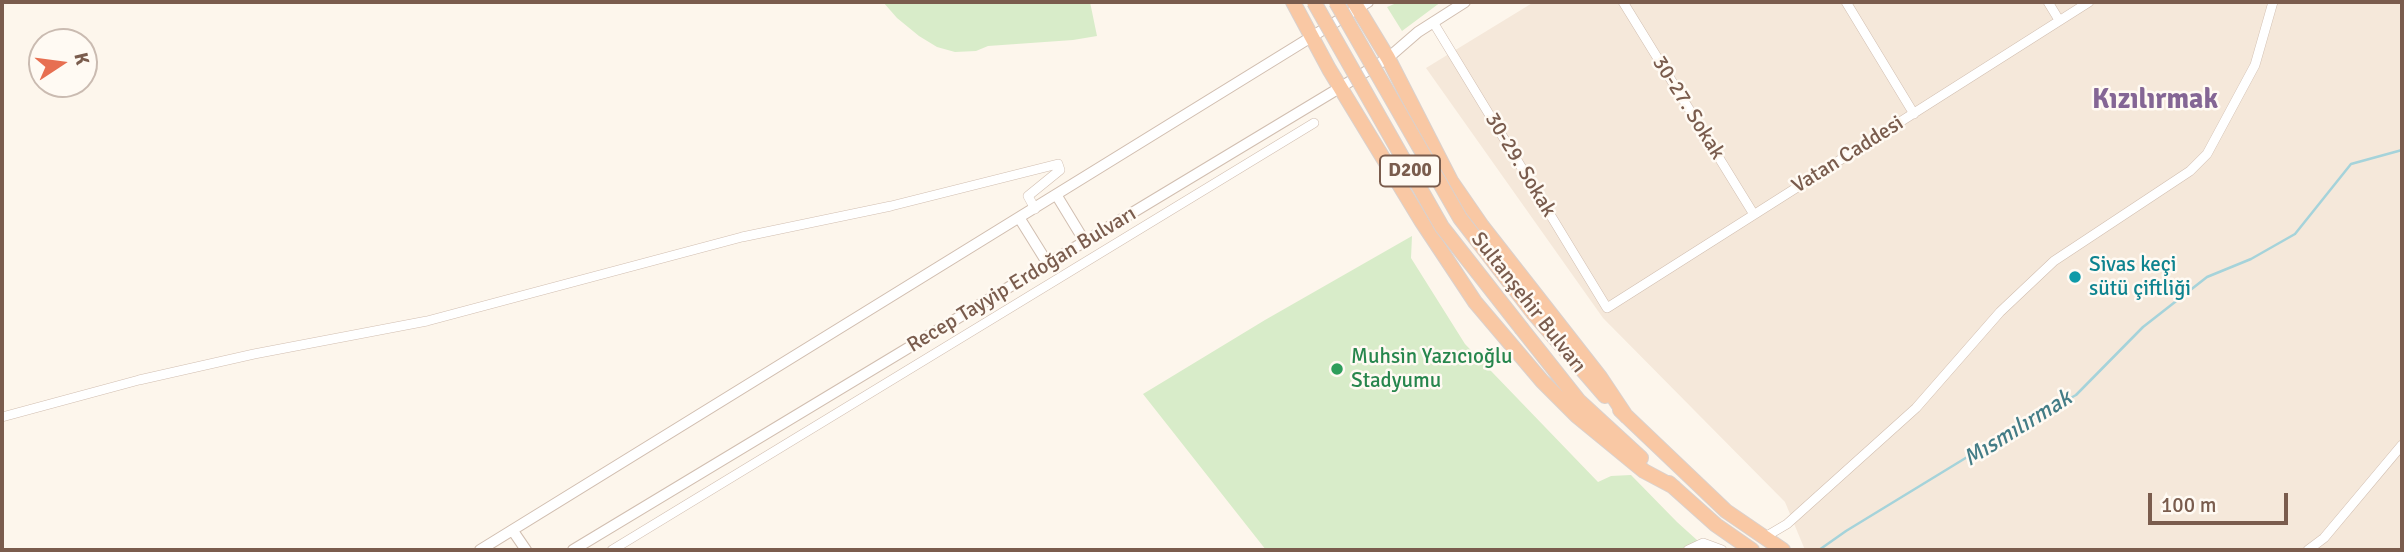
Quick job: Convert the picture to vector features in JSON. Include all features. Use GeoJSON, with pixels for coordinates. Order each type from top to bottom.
{"type":"FeatureCollection","features":[{"type":"Feature","properties":{"kind":"highway"},"geometry":{"type":"LineString","coordinates":[[1293,2],[1422,222],[1475,302],[1542,381],[1577,416],[1644,471],[1674,487]]}},
{"type":"Feature","properties":{"kind":"highway","name":"Sultanşehir Bulvarı"},"geometry":{"type":"LineString","coordinates":[[1314,2],[1442,228],[1579,401],[1716,525],[1752,550]]}},
{"type":"Feature","properties":{"kind":"highway","name":"Sultanşehir Bulvarı"},"geometry":{"type":"LineString","coordinates":[[1336,2],[1460,218],[1534,314],[1594,386],[1726,512],[1781,549]]}},
{"type":"Feature","properties":{"kind":"highway"},"geometry":{"type":"LineString","coordinates":[[1360,4],[1451,181],[1482,226],[1600,377],[1626,416]]}},
{"type":"Feature","properties":{"kind":"street","name":"Recep Tayyip Erdoğan Bulvarı"},"geometry":{"type":"LineString","coordinates":[[573,550],[1341,87],[1388,58],[1433,22],[1465,2]]}},
{"type":"Feature","properties":{"kind":"street","name":"30-27. Sokak"},"geometry":{"type":"LineString","coordinates":[[1623,2],[1753,213]]}},
{"type":"Feature","properties":{"kind":"street"},"geometry":{"type":"LineString","coordinates":[[1846,2],[1914,114]]}},
{"type":"Feature","properties":{"kind":"street"},"geometry":{"type":"LineString","coordinates":[[2048,2],[2059,20]]}},
{"type":"Feature","properties":{"kind":"street","name":"Vatan Caddesi"},"geometry":{"type":"LineString","coordinates":[[1607,308],[2089,2]]}},
{"type":"Feature","properties":{"kind":"street"},"geometry":{"type":"LineString","coordinates":[[1765,537],[1787,524],[1916,408],[2000,312],[2054,261],[2190,171],[2207,153],[2255,65],[2273,2]]}},
{"type":"Feature","properties":{"kind":"street"},"geometry":{"type":"LineString","coordinates":[[480,550],[1020,219],[1312,37],[1360,4]]}},
{"type":"Feature","properties":{"kind":"street","name":"30-29. Sokak"},"geometry":{"type":"LineString","coordinates":[[1433,22],[1607,308]]}},
{"type":"Feature","properties":{"kind":"street"},"geometry":{"type":"LineString","coordinates":[[612,550],[1314,122]]}},
{"type":"Feature","properties":{"kind":"street"},"geometry":{"type":"LineString","coordinates":[[2,417],[139,380],[427,321],[742,237],[891,206],[1058,164],[1060,170],[1028,196],[1035,209]]}},
{"type":"Feature","properties":{"kind":"street"},"geometry":{"type":"LineString","coordinates":[[1057,196],[1085,242]]}},
{"type":"Feature","properties":{"kind":"street"},"geometry":{"type":"LineString","coordinates":[[1020,219],[1048,264]]}},
{"type":"Feature","properties":{"kind":"street"},"geometry":{"type":"LineString","coordinates":[[1065,254],[1073,269]]}},
{"type":"Feature","properties":{"kind":"street"},"geometry":{"type":"LineString","coordinates":[[2308,550],[2324,538],[2402,445]]}},
{"type":"Feature","properties":{"kind":"street"},"geometry":{"type":"LineString","coordinates":[[513,531],[526,550]]}},
{"type":"Feature","properties":{"kind":"street"},"geometry":{"type":"LineString","coordinates":[[1688,550],[1703,543],[1722,550]]}},
{"type":"Feature","properties":{"kind":"shaded area"},"geometry":{"type":"Polygon","coordinates":[[[1534,2],[2402,2],[2402,550],[1805,550],[1785,502],[1603,318],[1426,68],[1534,2]]]}},
{"type":"Feature","properties":{"kind":"green space"},"geometry":{"type":"Polygon","coordinates":[[[883,2],[1090,2],[1097,36],[988,46],[976,51],[955,52],[937,47],[919,36],[883,2]]]}},
{"type":"Feature","properties":{"kind":"green space"},"geometry":{"type":"Polygon","coordinates":[[[1399,2],[1441,2],[1402,31],[1387,7],[1399,2]]]}},
{"type":"Feature","properties":{"kind":"green space","name":"Muhsin Yazıcıoğlu Stadyumu"},"geometry":{"type":"Polygon","coordinates":[[[1412,236],[1411,258],[1465,344],[1598,482],[1611,476],[1631,475],[1708,550],[1266,550],[1143,394],[1412,236]]]}},
{"type":"Feature","properties":{"kind":"waterway","name":"Mısmılırmak"},"geometry":{"type":"LineString","coordinates":[[1819,550],[1982,448],[2076,395],[2143,327],[2207,277],[2251,259],[2295,234],[2351,164],[2402,150]]}},
{"type":"Feature","properties":{"kind":"place","name":"Sivas keçi sütü çiftliği"},"geometry":{"type":"Point","coordinates":[2075,277]}},
{"type":"Feature","properties":{"kind":"place","name":"Muhsin Yazıcıoğlu Stadyumu"},"geometry":{"type":"Point","coordinates":[1337,369]}},
{"type":"Feature","properties":{"kind":"district","name":"Kızılırmak"},"geometry":{"type":"Point","coordinates":[2155,101]}}]}
